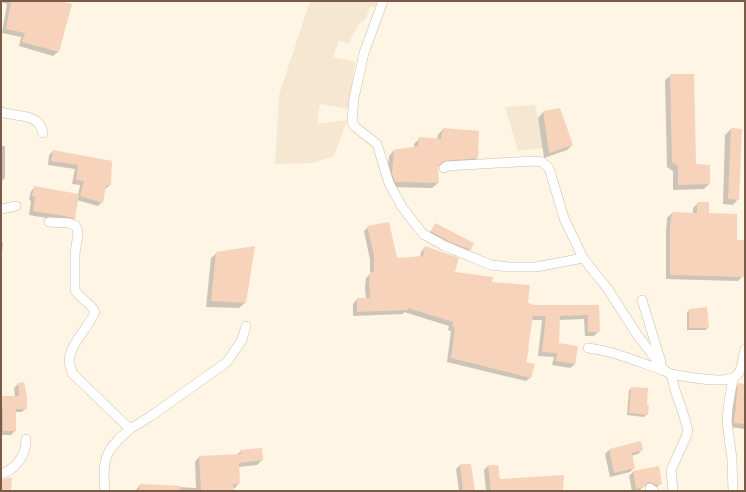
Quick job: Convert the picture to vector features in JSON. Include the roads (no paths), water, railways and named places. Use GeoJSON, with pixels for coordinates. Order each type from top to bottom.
{"type":"FeatureCollection","features":[{"type":"Feature","properties":{"kind":"street"},"geometry":{"type":"LineString","coordinates":[[383,1],[364,53],[354,98],[352,121],[354,126],[377,144],[389,183],[402,207],[423,234],[445,246],[491,265],[509,267],[536,266],[582,258]]}},
{"type":"Feature","properties":{"kind":"street"},"geometry":{"type":"LineString","coordinates":[[1,112],[32,118],[39,124],[43,133]]}},
{"type":"Feature","properties":{"kind":"street"},"geometry":{"type":"LineString","coordinates":[[444,168],[447,166],[497,162],[534,161],[542,162],[549,168],[564,218],[582,258],[607,288],[638,336],[667,371]]}},
{"type":"Feature","properties":{"kind":"street"},"geometry":{"type":"LineString","coordinates":[[1,209],[16,206]]}},
{"type":"Feature","properties":{"kind":"street"},"geometry":{"type":"LineString","coordinates":[[49,222],[69,223],[76,226],[78,233],[75,254],[75,290],[78,296],[93,307],[95,312],[82,331],[71,354],[70,363],[72,373],[130,429]]}},
{"type":"Feature","properties":{"kind":"street"},"geometry":{"type":"LineString","coordinates":[[642,300],[688,430],[671,470],[673,491]]}},
{"type":"Feature","properties":{"kind":"street"},"geometry":{"type":"LineString","coordinates":[[105,491],[104,480],[107,456],[113,446],[130,429],[151,416],[227,362],[242,340],[246,326]]}},
{"type":"Feature","properties":{"kind":"street"},"geometry":{"type":"LineString","coordinates":[[588,348],[596,349],[667,371],[720,381],[733,378],[738,374],[741,368],[745,349]]}},
{"type":"Feature","properties":{"kind":"street"},"geometry":{"type":"LineString","coordinates":[[733,378],[727,422],[732,459],[733,491]]}},
{"type":"Feature","properties":{"kind":"street"},"geometry":{"type":"LineString","coordinates":[[1,474],[12,469],[18,462],[22,455],[26,439]]}}]}
